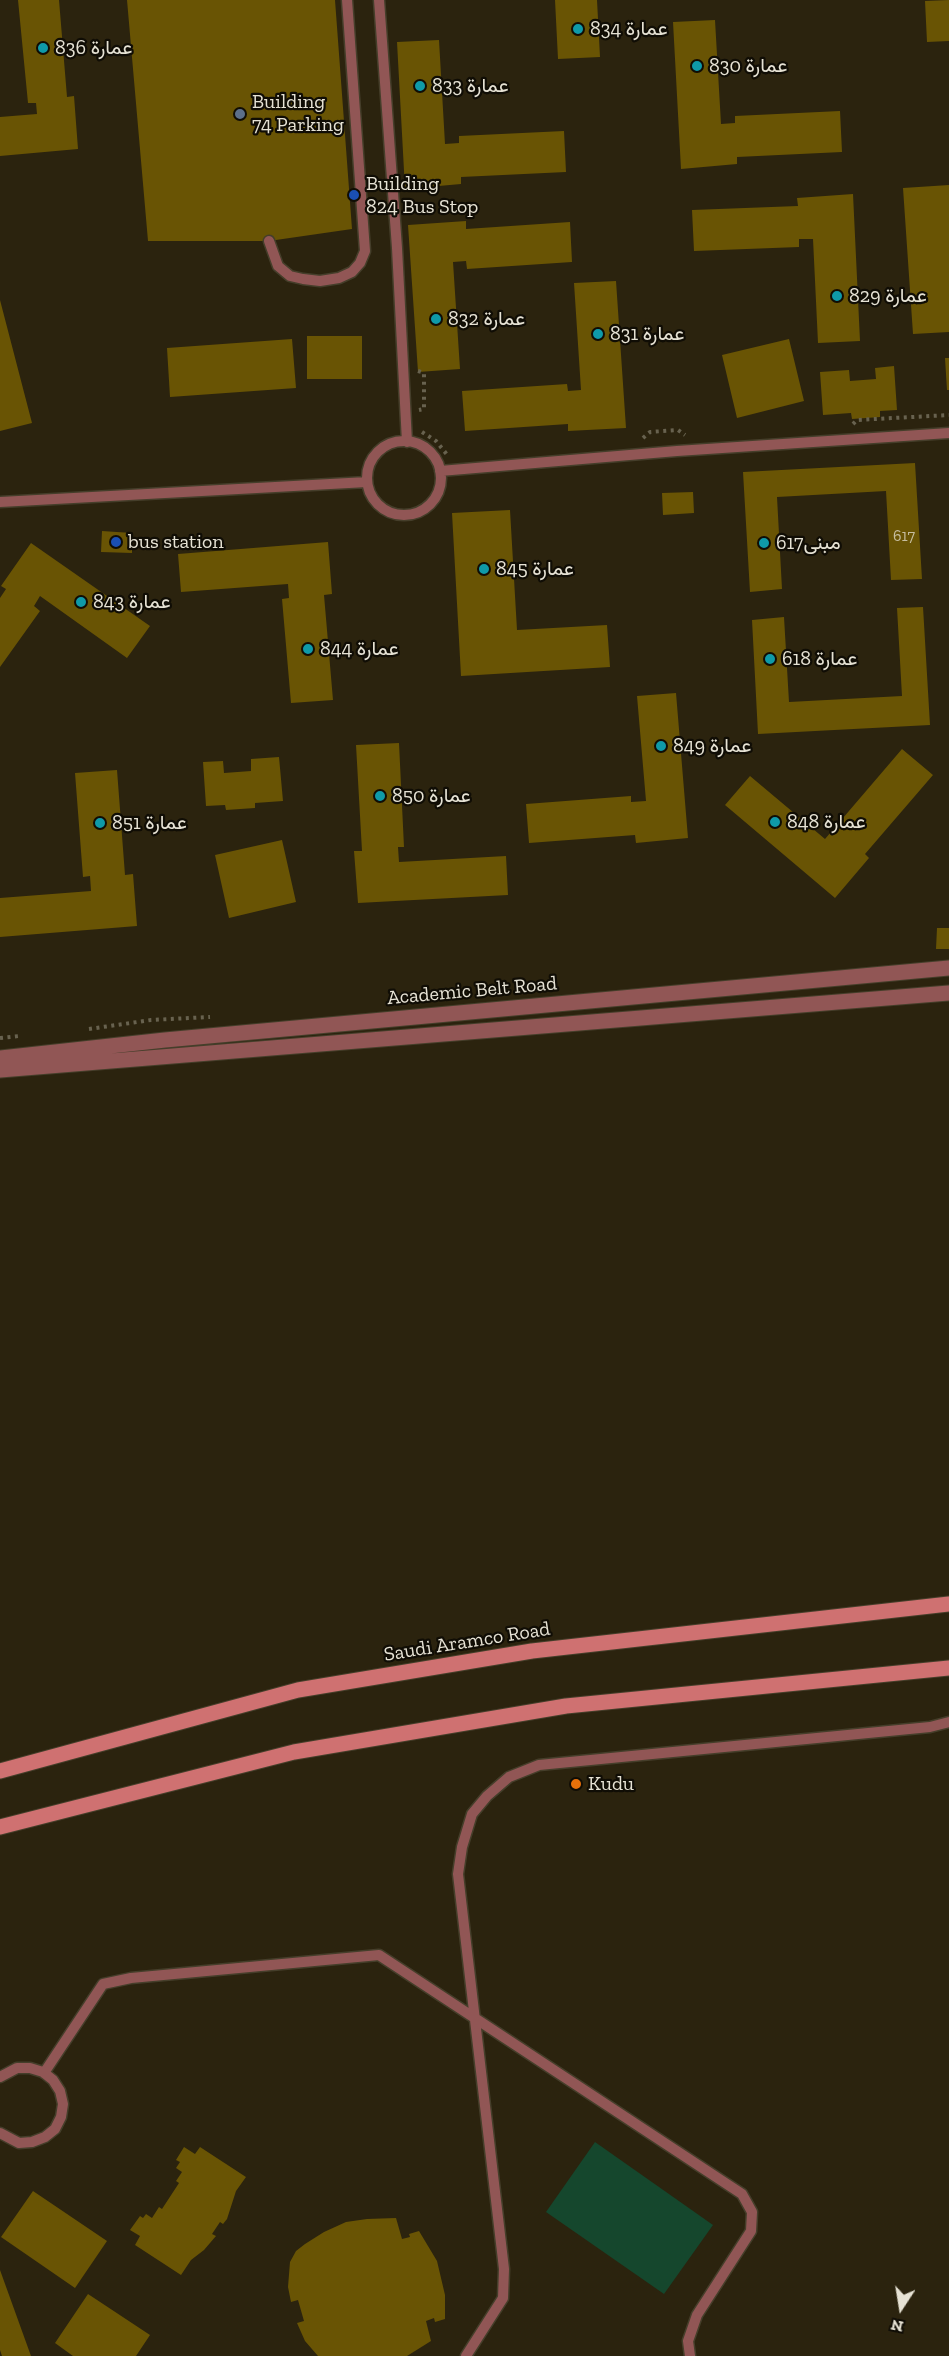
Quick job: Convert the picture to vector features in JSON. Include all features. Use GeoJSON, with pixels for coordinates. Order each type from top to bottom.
{"type":"FeatureCollection","features":[{"type":"Feature","properties":{"kind":"main road","name":"Saudi Aramco Road"},"geometry":{"type":"LineString","coordinates":[[0,1771],[298,1690],[532,1651],[949,1604]]}},
{"type":"Feature","properties":{"kind":"main road"},"geometry":{"type":"LineString","coordinates":[[0,1827],[294,1752],[566,1706],[949,1668]]}},
{"type":"Feature","properties":{"kind":"street","name":"Academic Belt Road"},"geometry":{"type":"LineString","coordinates":[[0,1058],[165,1040],[949,968]]}},
{"type":"Feature","properties":{"kind":"street","name":"Academic Belt Road"},"geometry":{"type":"LineString","coordinates":[[0,1070],[949,993]]}},
{"type":"Feature","properties":{"kind":"lane"},"geometry":{"type":"LineString","coordinates":[[269,242],[278,266],[290,276],[320,281],[339,278],[352,272],[360,263],[365,250],[347,0]]}},
{"type":"Feature","properties":{"kind":"lane"},"geometry":{"type":"LineString","coordinates":[[379,0],[398,248],[408,442]]}},
{"type":"Feature","properties":{"kind":"lane"},"geometry":{"type":"LineString","coordinates":[[440,471],[677,451],[949,433]]}},
{"type":"Feature","properties":{"kind":"lane"},"geometry":{"type":"LineString","coordinates":[[396,442],[419,445],[429,451],[440,471],[437,494],[421,511],[410,515],[386,511],[370,494],[367,482],[371,461],[377,452],[396,442]]}},
{"type":"Feature","properties":{"kind":"lane"},"geometry":{"type":"LineString","coordinates":[[0,502],[367,482]]}},
{"type":"Feature","properties":{"kind":"lane"},"geometry":{"type":"LineString","coordinates":[[466,2356],[503,2298],[504,2269],[459,1874],[462,1847],[472,1814],[509,1777],[539,1765],[930,1727],[949,1722]]}},
{"type":"Feature","properties":{"kind":"lane"},"geometry":{"type":"LineString","coordinates":[[44,2073],[103,1984],[131,1978],[379,1955],[742,2194],[752,2212],[751,2232],[697,2315],[688,2341],[690,2356]]}},
{"type":"Feature","properties":{"kind":"lane"},"geometry":{"type":"LineString","coordinates":[[0,2077],[17,2068],[30,2068],[44,2073],[53,2080],[60,2091],[63,2104],[61,2117],[55,2129],[45,2137],[32,2142],[19,2143],[1,2137]]}},
{"type":"Feature","properties":{"kind":"path"},"geometry":{"type":"LineString","coordinates":[[416,419],[416,410],[424,410],[424,373],[418,372],[417,360]]}},
{"type":"Feature","properties":{"kind":"path"},"geometry":{"type":"LineString","coordinates":[[845,430],[857,420],[949,415]]}},
{"type":"Feature","properties":{"kind":"path"},"geometry":{"type":"LineString","coordinates":[[416,428],[436,441],[449,457],[460,456]]}},
{"type":"Feature","properties":{"kind":"path"},"geometry":{"type":"LineString","coordinates":[[640,442],[650,432],[678,430],[691,441]]}},
{"type":"Feature","properties":{"kind":"green space"},"geometry":{"type":"Polygon","coordinates":[[[595,2142],[713,2225],[664,2294],[546,2212],[595,2142]]]}},
{"type":"Feature","properties":{"kind":"building","name":"عمارة 836"},"geometry":{"type":"Polygon","coordinates":[[[18,0],[59,0],[67,97],[74,96],[78,149],[0,156],[0,117],[37,114],[36,103],[28,103],[18,0]]]}},
{"type":"Feature","properties":{"kind":"building","name":"Building 74 Parking"},"geometry":{"type":"Polygon","coordinates":[[[127,0],[335,0],[352,229],[269,241],[148,241],[127,0]]]}},
{"type":"Feature","properties":{"kind":"building","name":"عمارة 834"},"geometry":{"type":"Polygon","coordinates":[[[555,0],[597,0],[600,57],[558,59],[555,0]]]}},
{"type":"Feature","properties":{"kind":"building"},"geometry":{"type":"Polygon","coordinates":[[[949,0],[949,41],[927,42],[925,1],[949,0]]]}},
{"type":"Feature","properties":{"kind":"building","name":"عمارة 830"},"geometry":{"type":"Polygon","coordinates":[[[715,20],[721,124],[735,123],[735,116],[840,111],[842,152],[737,157],[737,164],[681,169],[673,22],[715,20]]]}},
{"type":"Feature","properties":{"kind":"building","name":"عمارة 833"},"geometry":{"type":"Polygon","coordinates":[[[439,40],[445,144],[459,143],[459,136],[564,131],[566,172],[461,177],[461,184],[405,189],[397,42],[439,40]]]}},
{"type":"Feature","properties":{"kind":"building"},"geometry":{"type":"Polygon","coordinates":[[[949,185],[949,332],[913,334],[903,188],[949,185]]]}},
{"type":"Feature","properties":{"kind":"building","name":"عمارة 829"},"geometry":{"type":"Polygon","coordinates":[[[853,194],[860,341],[818,343],[813,239],[799,239],[799,247],[694,251],[692,210],[798,206],[797,198],[853,194]]]}},
{"type":"Feature","properties":{"kind":"building","name":"عمارة 832"},"geometry":{"type":"Polygon","coordinates":[[[466,221],[466,229],[570,222],[572,262],[467,269],[466,261],[453,262],[460,369],[418,372],[408,225],[466,221]]]}},
{"type":"Feature","properties":{"kind":"building","name":"عمارة 831"},"geometry":{"type":"Polygon","coordinates":[[[616,281],[626,428],[568,431],[568,424],[465,431],[462,391],[567,384],[568,391],[581,390],[574,283],[616,281]]]}},
{"type":"Feature","properties":{"kind":"building"},"geometry":{"type":"Polygon","coordinates":[[[0,300],[32,423],[0,431],[0,300]]]}},
{"type":"Feature","properties":{"kind":"building"},"geometry":{"type":"Polygon","coordinates":[[[307,336],[362,336],[362,379],[307,379],[307,336]]]}},
{"type":"Feature","properties":{"kind":"building"},"geometry":{"type":"Polygon","coordinates":[[[292,339],[296,388],[170,397],[167,348],[292,339]]]}},
{"type":"Feature","properties":{"kind":"building"},"geometry":{"type":"Polygon","coordinates":[[[789,339],[804,401],[737,418],[722,355],[789,339]]]}},
{"type":"Feature","properties":{"kind":"building"},"geometry":{"type":"Polygon","coordinates":[[[945,358],[949,358],[949,390],[947,390],[945,358]]]}},
{"type":"Feature","properties":{"kind":"building"},"geometry":{"type":"Polygon","coordinates":[[[894,366],[897,410],[880,411],[880,417],[852,419],[851,413],[823,415],[820,372],[849,370],[850,381],[876,379],[875,368],[894,366]]]}},
{"type":"Feature","properties":{"kind":"building"},"geometry":{"type":"Polygon","coordinates":[[[915,463],[922,579],[891,580],[886,491],[777,497],[782,589],[750,592],[743,472],[915,463]]]}},
{"type":"Feature","properties":{"kind":"building"},"geometry":{"type":"Polygon","coordinates":[[[693,492],[694,513],[663,515],[662,493],[693,492]]]}},
{"type":"Feature","properties":{"kind":"building","name":"عمارة 845"},"geometry":{"type":"Polygon","coordinates":[[[510,510],[517,630],[607,625],[610,667],[461,676],[452,513],[510,510]]]}},
{"type":"Feature","properties":{"kind":"building"},"geometry":{"type":"Polygon","coordinates":[[[102,531],[132,533],[132,553],[101,552],[102,531]]]}},
{"type":"Feature","properties":{"kind":"building","name":"عمارة 844"},"geometry":{"type":"Polygon","coordinates":[[[328,542],[332,594],[324,595],[333,700],[291,703],[282,599],[289,598],[288,584],[181,592],[178,554],[328,542]]]}},
{"type":"Feature","properties":{"kind":"building","name":"عمارة 843"},"geometry":{"type":"Polygon","coordinates":[[[31,543],[150,626],[127,658],[40,596],[34,606],[40,611],[0,667],[0,598],[6,589],[1,586],[31,543]]]}},
{"type":"Feature","properties":{"kind":"building"},"geometry":{"type":"Polygon","coordinates":[[[923,607],[930,725],[758,734],[752,620],[784,617],[789,702],[902,696],[897,608],[923,607]]]}},
{"type":"Feature","properties":{"kind":"building","name":"عمارة 849"},"geometry":{"type":"Polygon","coordinates":[[[676,693],[688,838],[636,843],[635,835],[529,843],[526,804],[631,796],[631,802],[646,801],[637,696],[676,693]]]}},
{"type":"Feature","properties":{"kind":"building","name":"عمارة 850"},"geometry":{"type":"Polygon","coordinates":[[[399,743],[404,847],[398,847],[399,862],[506,856],[508,895],[358,903],[354,851],[362,851],[356,745],[399,743]]]}},
{"type":"Feature","properties":{"kind":"building","name":"عمارة 848"},"geometry":{"type":"Polygon","coordinates":[[[902,749],[933,775],[865,854],[869,858],[835,898],[725,805],[750,776],[825,839],[902,749]]]}},
{"type":"Feature","properties":{"kind":"building"},"geometry":{"type":"Polygon","coordinates":[[[279,757],[283,801],[255,803],[255,808],[226,810],[225,805],[206,806],[203,762],[223,761],[224,773],[251,771],[251,759],[279,757]]]}},
{"type":"Feature","properties":{"kind":"building","name":"عمارة 851"},"geometry":{"type":"Polygon","coordinates":[[[117,770],[125,875],[133,874],[137,926],[0,937],[0,898],[91,891],[90,876],[83,877],[75,773],[117,770]]]}},
{"type":"Feature","properties":{"kind":"building"},"geometry":{"type":"Polygon","coordinates":[[[282,840],[296,902],[229,918],[215,855],[282,840]]]}},
{"type":"Feature","properties":{"kind":"building"},"geometry":{"type":"Polygon","coordinates":[[[937,928],[949,928],[949,949],[936,949],[937,928]]]}},
{"type":"Feature","properties":{"kind":"building"},"geometry":{"type":"Polygon","coordinates":[[[184,2147],[195,2154],[200,2147],[246,2177],[236,2191],[227,2219],[223,2224],[220,2222],[212,2234],[216,2236],[191,2260],[181,2275],[135,2245],[140,2236],[130,2230],[140,2216],[143,2218],[146,2214],[152,2218],[159,2207],[162,2209],[179,2183],[176,2181],[182,2172],[176,2168],[180,2162],[176,2160],[184,2147]]]}},
{"type":"Feature","properties":{"kind":"building"},"geometry":{"type":"Polygon","coordinates":[[[33,2191],[107,2241],[75,2288],[1,2237],[33,2191]]]}},
{"type":"Feature","properties":{"kind":"building"},"geometry":{"type":"Polygon","coordinates":[[[396,2218],[402,2239],[419,2231],[437,2261],[445,2295],[445,2319],[435,2322],[434,2318],[426,2321],[431,2341],[407,2356],[318,2356],[305,2341],[297,2323],[304,2321],[298,2300],[291,2302],[288,2287],[290,2262],[296,2251],[324,2232],[346,2222],[396,2218]]]}},
{"type":"Feature","properties":{"kind":"building"},"geometry":{"type":"Polygon","coordinates":[[[0,2270],[31,2356],[2,2356],[0,2350],[0,2270]]]}},
{"type":"Feature","properties":{"kind":"building"},"geometry":{"type":"Polygon","coordinates":[[[88,2294],[150,2335],[136,2356],[73,2356],[55,2343],[88,2294]]]}},
{"type":"Feature","properties":{"kind":"place","name":"عمارة 834"},"geometry":{"type":"Point","coordinates":[578,29]}},
{"type":"Feature","properties":{"kind":"place","name":"عمارة 836"},"geometry":{"type":"Point","coordinates":[43,48]}},
{"type":"Feature","properties":{"kind":"place","name":"عمارة 830"},"geometry":{"type":"Point","coordinates":[697,66]}},
{"type":"Feature","properties":{"kind":"place","name":"عمارة 833"},"geometry":{"type":"Point","coordinates":[420,86]}},
{"type":"Feature","properties":{"kind":"place","name":"Building 74 Parking"},"geometry":{"type":"Point","coordinates":[240,114]}},
{"type":"Feature","properties":{"kind":"place","name":"Building 824 Bus Stop"},"geometry":{"type":"Point","coordinates":[354,195]}},
{"type":"Feature","properties":{"kind":"place","name":"عمارة 829"},"geometry":{"type":"Point","coordinates":[837,296]}},
{"type":"Feature","properties":{"kind":"place","name":"عمارة 832"},"geometry":{"type":"Point","coordinates":[436,319]}},
{"type":"Feature","properties":{"kind":"place","name":"عمارة 831"},"geometry":{"type":"Point","coordinates":[598,334]}},
{"type":"Feature","properties":{"kind":"place","name":"bus station"},"geometry":{"type":"Point","coordinates":[116,542]}},
{"type":"Feature","properties":{"kind":"place","name":"مبنى617"},"geometry":{"type":"Point","coordinates":[764,543]}},
{"type":"Feature","properties":{"kind":"place","name":"عمارة 845"},"geometry":{"type":"Point","coordinates":[484,569]}},
{"type":"Feature","properties":{"kind":"place","name":"عمارة 843"},"geometry":{"type":"Point","coordinates":[81,602]}},
{"type":"Feature","properties":{"kind":"place","name":"عمارة 844"},"geometry":{"type":"Point","coordinates":[308,649]}},
{"type":"Feature","properties":{"kind":"place","name":"عمارة 618"},"geometry":{"type":"Point","coordinates":[770,659]}},
{"type":"Feature","properties":{"kind":"place","name":"عمارة 849"},"geometry":{"type":"Point","coordinates":[661,746]}},
{"type":"Feature","properties":{"kind":"place","name":"عمارة 850"},"geometry":{"type":"Point","coordinates":[380,796]}},
{"type":"Feature","properties":{"kind":"place","name":"عمارة 848"},"geometry":{"type":"Point","coordinates":[775,822]}},
{"type":"Feature","properties":{"kind":"place","name":"عمارة 851"},"geometry":{"type":"Point","coordinates":[100,823]}},
{"type":"Feature","properties":{"kind":"place","name":"Kudu"},"geometry":{"type":"Point","coordinates":[576,1784]}}]}
